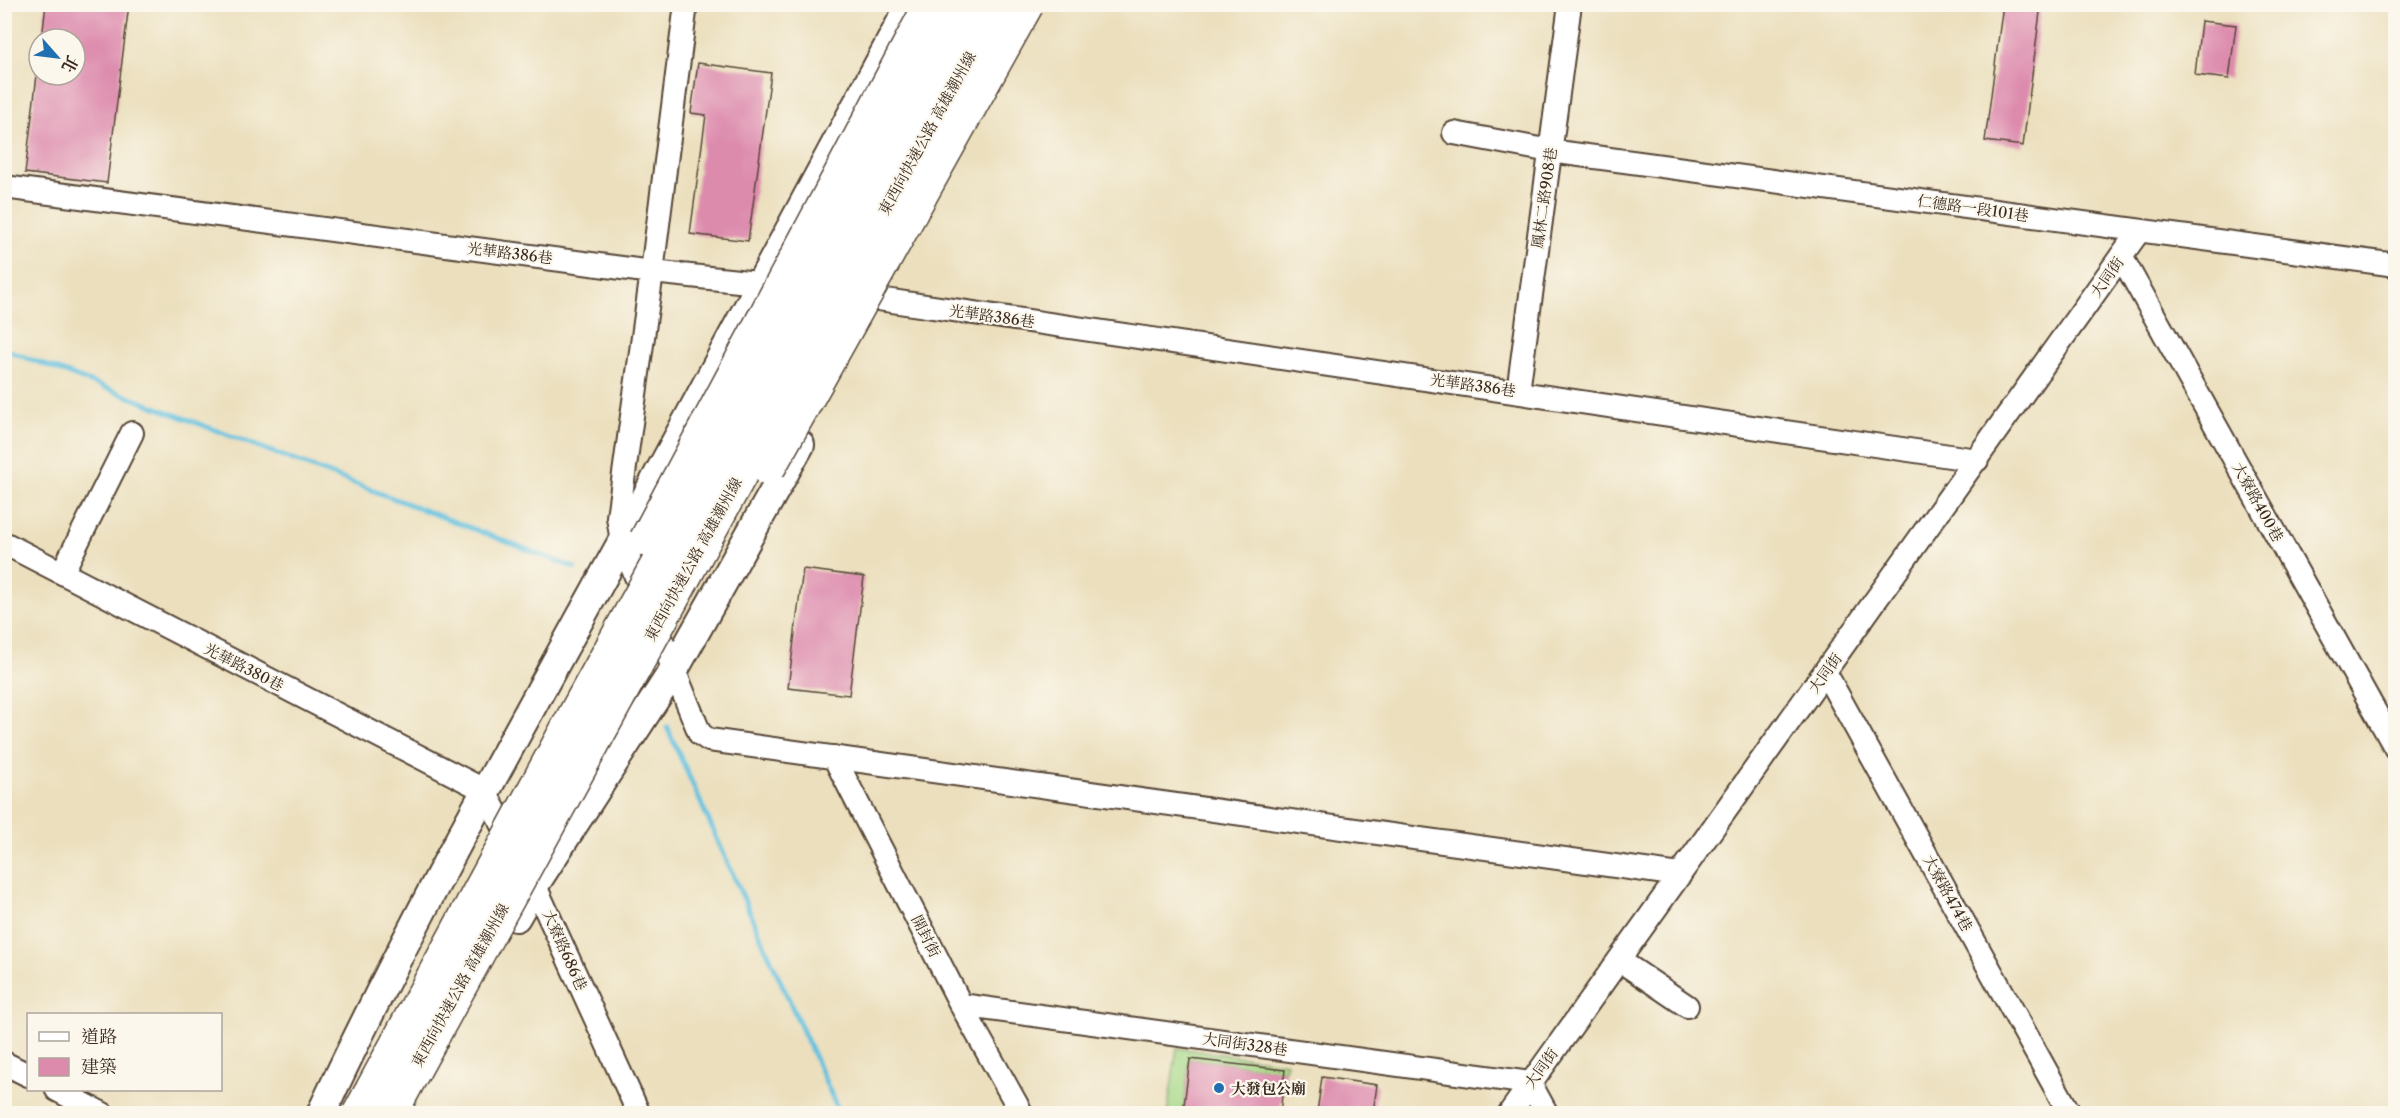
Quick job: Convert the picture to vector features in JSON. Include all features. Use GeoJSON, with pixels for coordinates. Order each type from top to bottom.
{"type":"FeatureCollection","features":[{"type":"Feature","properties":{"kind":"highway"},"geometry":{"type":"LineString","coordinates":[[379,1077],[395,1030],[561,702],[931,4]]}},
{"type":"Feature","properties":{"kind":"highway","name":"東西向快速公路 高雄潮州線"},"geometry":{"type":"LineString","coordinates":[[360,1113],[586,694],[966,4]]}},
{"type":"Feature","properties":{"kind":"highway","name":"東西向快速公路 高雄潮州線"},"geometry":{"type":"LineString","coordinates":[[390,1113],[529,877],[998,4]]}},
{"type":"Feature","properties":{"kind":"highway"},"geometry":{"type":"LineString","coordinates":[[529,877],[738,521],[1027,4]]}},
{"type":"Feature","properties":{"kind":"main road"},"geometry":{"type":"LineString","coordinates":[[321,1113],[364,1021],[484,790],[622,542],[911,4]]}},
{"type":"Feature","properties":{"kind":"main road"},"geometry":{"type":"LineString","coordinates":[[408,1113],[529,877],[675,668],[881,300],[1042,4]]}},
{"type":"Feature","properties":{"kind":"street"},"geometry":{"type":"LineString","coordinates":[[686,4],[618,517],[622,542],[700,734],[709,740],[1680,875]]}},
{"type":"Feature","properties":{"kind":"street","name":"鳳林二路908巷"},"geometry":{"type":"LineString","coordinates":[[1518,392],[1569,4]]}},
{"type":"Feature","properties":{"kind":"street","name":"仁德路一段101巷"},"geometry":{"type":"LineString","coordinates":[[1454,133],[1550,151],[2396,265]]}},
{"type":"Feature","properties":{"kind":"street","name":"光華路386巷"},"geometry":{"type":"LineString","coordinates":[[4,187],[652,272],[761,282],[1977,460]]}},
{"type":"Feature","properties":{"kind":"street","name":"大同街"},"geometry":{"type":"LineString","coordinates":[[1509,1113],[2139,231]]}},
{"type":"Feature","properties":{"kind":"street","name":"大寮路400巷"},"geometry":{"type":"LineString","coordinates":[[2121,256],[2396,748]]}},
{"type":"Feature","properties":{"kind":"street"},"geometry":{"type":"LineString","coordinates":[[62,573],[132,433]]}},
{"type":"Feature","properties":{"kind":"street","name":"光華路380巷"},"geometry":{"type":"LineString","coordinates":[[4,543],[484,790]]}},
{"type":"Feature","properties":{"kind":"street","name":"大寮路474巷"},"geometry":{"type":"LineString","coordinates":[[1825,672],[2070,1113]]}},
{"type":"Feature","properties":{"kind":"street","name":"開封街"},"geometry":{"type":"LineString","coordinates":[[834,757],[961,1005],[1022,1113]]}},
{"type":"Feature","properties":{"kind":"street","name":"大寮路686巷"},"geometry":{"type":"LineString","coordinates":[[484,790],[529,877],[639,1113]]}},
{"type":"Feature","properties":{"kind":"street"},"geometry":{"type":"LineString","coordinates":[[1619,960],[1687,1006]]}},
{"type":"Feature","properties":{"kind":"street","name":"大同街328巷"},"geometry":{"type":"LineString","coordinates":[[961,1005],[1530,1083]]}},
{"type":"Feature","properties":{"kind":"street"},"geometry":{"type":"LineString","coordinates":[[4,1063],[27,1074]]}},
{"type":"Feature","properties":{"kind":"street"},"geometry":{"type":"LineString","coordinates":[[1530,1083],[1547,1113]]}},
{"type":"Feature","properties":{"kind":"street"},"geometry":{"type":"LineString","coordinates":[[61,1091],[103,1113]]}},
{"type":"Feature","properties":{"kind":"green space"},"geometry":{"type":"Polygon","coordinates":[[[1177,1048],[1287,1063],[1285,1070],[1190,1059],[1183,1113],[1167,1114],[1177,1048]]]}},
{"type":"Feature","properties":{"kind":"building"},"geometry":{"type":"Polygon","coordinates":[[[46,4],[129,4],[107,183],[25,173],[36,87],[87,87],[87,27],[43,27],[46,4]]]}},
{"type":"Feature","properties":{"kind":"building"},"geometry":{"type":"Polygon","coordinates":[[[2003,4],[2041,4],[2023,146],[1985,141],[2003,4]]]}},
{"type":"Feature","properties":{"kind":"building"},"geometry":{"type":"Polygon","coordinates":[[[2201,21],[2236,25],[2229,79],[2195,75],[2201,21]]]}},
{"type":"Feature","properties":{"kind":"building"},"geometry":{"type":"Polygon","coordinates":[[[698,63],[771,73],[748,241],[690,234],[706,115],[691,113],[698,63]]]}},
{"type":"Feature","properties":{"kind":"building"},"geometry":{"type":"Polygon","coordinates":[[[803,569],[864,577],[849,695],[788,688],[803,569]]]}},
{"type":"Feature","properties":{"kind":"building","name":"大發包公廟"},"geometry":{"type":"Polygon","coordinates":[[[1190,1059],[1285,1070],[1280,1113],[1183,1113],[1190,1059]]]}},
{"type":"Feature","properties":{"kind":"building"},"geometry":{"type":"Polygon","coordinates":[[[1322,1077],[1377,1085],[1373,1113],[1317,1113],[1322,1077]]]}},
{"type":"Feature","properties":{"kind":"waterway"},"geometry":{"type":"LineString","coordinates":[[4,349],[575,568]]}},
{"type":"Feature","properties":{"kind":"waterway"},"geometry":{"type":"LineString","coordinates":[[667,727],[840,1114]]}},
{"type":"Feature","properties":{"kind":"place","name":"大發包公廟"},"geometry":{"type":"Point","coordinates":[1219,1088]}}]}
